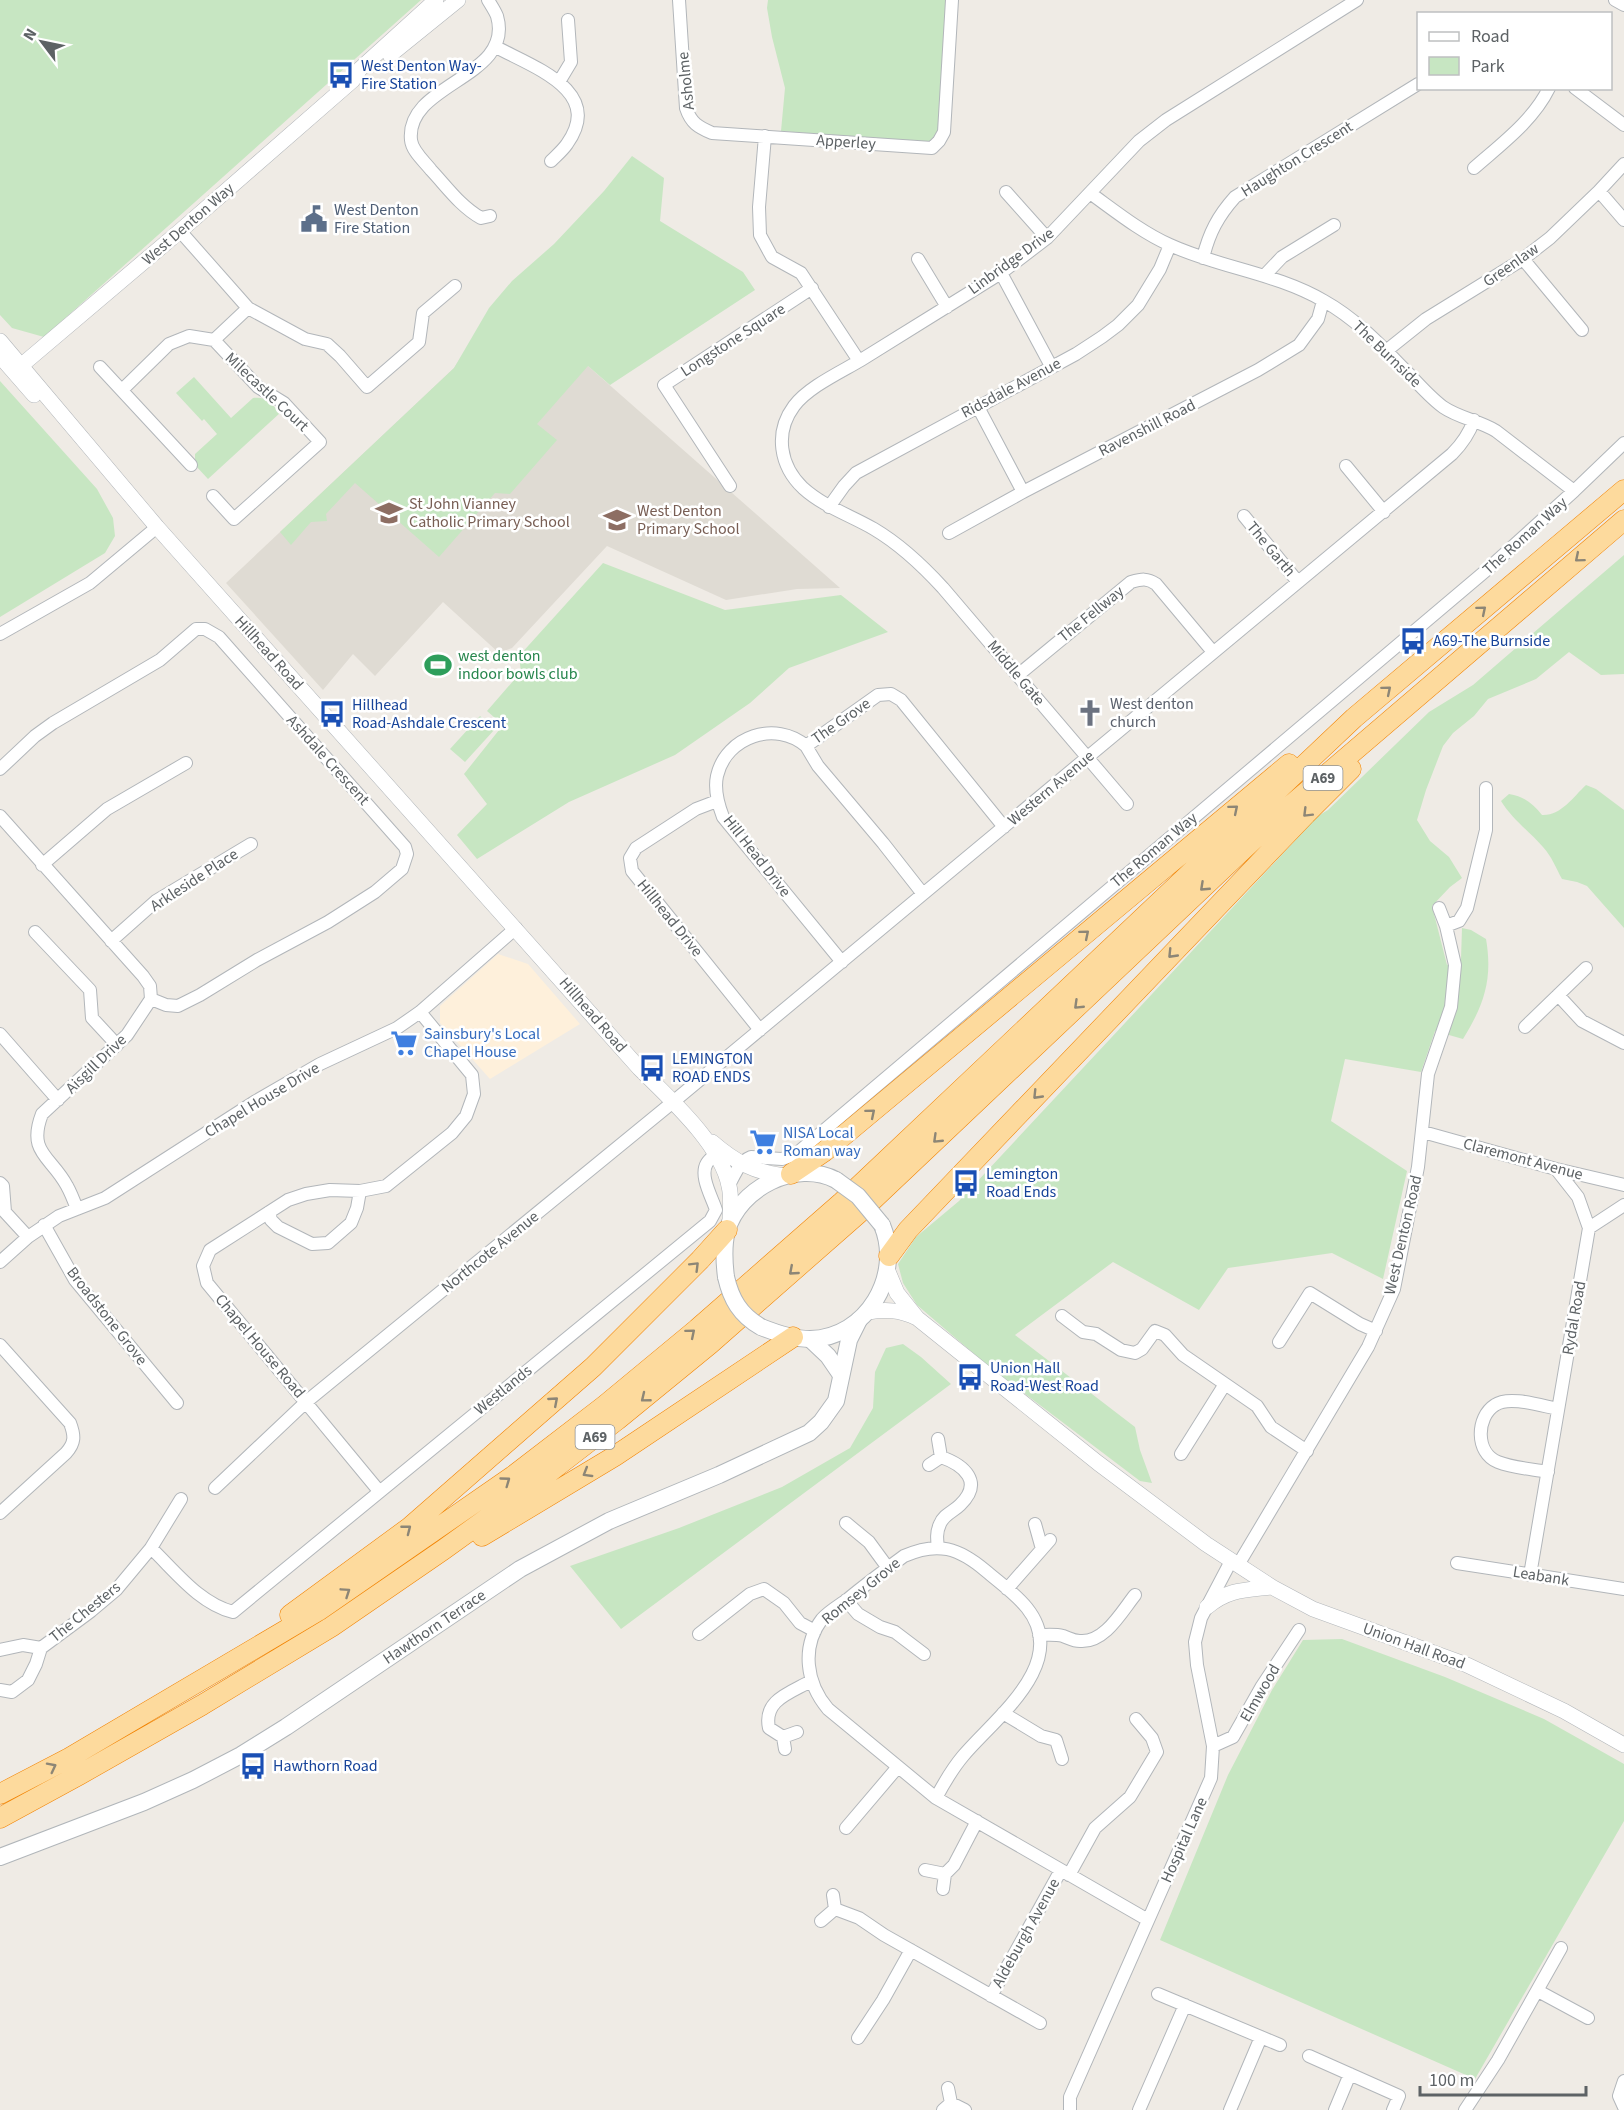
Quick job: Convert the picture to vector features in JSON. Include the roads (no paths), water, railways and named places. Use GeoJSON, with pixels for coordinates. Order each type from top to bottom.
{"type":"FeatureCollection","features":[{"type":"Feature","properties":{"kind":"highway","name":"A69"},"geometry":{"type":"LineString","coordinates":[[0,1794],[69,1758],[191,1688],[318,1611],[430,1535],[604,1406],[697,1329],[842,1202],[1354,718],[1624,490]]}},
{"type":"Feature","properties":{"kind":"highway","name":"A69"},"geometry":{"type":"LineString","coordinates":[[0,1818],[202,1705],[331,1627],[443,1551],[617,1420],[710,1344],[859,1214],[1284,811],[1624,520]]}},
{"type":"Feature","properties":{"kind":"highway"},"geometry":{"type":"LineString","coordinates":[[888,1262],[908,1230],[1298,822],[1532,598]]}},
{"type":"Feature","properties":{"kind":"highway"},"geometry":{"type":"LineString","coordinates":[[788,1175],[825,1151],[1296,758],[1354,718]]}},
{"type":"Feature","properties":{"kind":"highway"},"geometry":{"type":"LineString","coordinates":[[191,1688],[410,1527],[593,1367],[700,1260],[729,1227]]}},
{"type":"Feature","properties":{"kind":"highway"},"geometry":{"type":"LineString","coordinates":[[331,1627],[615,1456],[802,1338]]}},
{"type":"Feature","properties":{"kind":"main road"},"geometry":{"type":"LineString","coordinates":[[802,1338],[837,1333],[863,1316],[881,1292],[888,1262],[888,1243],[882,1225],[863,1202],[836,1180],[813,1173],[788,1175],[757,1189],[748,1197],[729,1227],[724,1245],[726,1277],[735,1304],[747,1318],[761,1327],[802,1338],[828,1356],[841,1375]]}},
{"type":"Feature","properties":{"kind":"main road","name":"Hawthorn Terrace"},"geometry":{"type":"LineString","coordinates":[[0,1857],[144,1802],[241,1755],[520,1569],[609,1521],[719,1475],[809,1433],[822,1422],[836,1401],[849,1340],[863,1316]]}},
{"type":"Feature","properties":{"kind":"street","name":"West Denton Way"},"geometry":{"type":"LineString","coordinates":[[18,368],[353,80],[360,69],[436,0]]}},
{"type":"Feature","properties":{"kind":"street","name":"West Denton Way"},"geometry":{"type":"LineString","coordinates":[[353,80],[365,75],[458,0]]}},
{"type":"Feature","properties":{"kind":"street"},"geometry":{"type":"LineString","coordinates":[[488,0],[497,16],[499,30],[496,47],[486,59],[423,106],[413,120],[411,141],[416,152],[464,207],[481,218],[490,216]]}},
{"type":"Feature","properties":{"kind":"street","name":"Asholme"},"geometry":{"type":"LineString","coordinates":[[679,0],[686,108],[690,119],[699,128],[712,133],[765,136]]}},
{"type":"Feature","properties":{"kind":"street","name":"Apperley"},"geometry":{"type":"LineString","coordinates":[[765,136],[932,148],[944,132],[952,0]]}},
{"type":"Feature","properties":{"kind":"street","name":"Linbridge Drive"},"geometry":{"type":"LineString","coordinates":[[842,513],[813,497],[790,474],[783,459],[782,432],[793,407],[800,399],[1001,273],[1047,238],[1139,141],[1166,120],[1357,0]]}},
{"type":"Feature","properties":{"kind":"street"},"geometry":{"type":"LineString","coordinates":[[1616,0],[1624,5]]}},
{"type":"Feature","properties":{"kind":"street"},"geometry":{"type":"LineString","coordinates":[[559,82],[571,62],[568,20]]}},
{"type":"Feature","properties":{"kind":"street"},"geometry":{"type":"LineString","coordinates":[[496,47],[559,82],[572,94],[578,108],[576,128],[567,144],[551,161]]}},
{"type":"Feature","properties":{"kind":"street","name":"Haughton Crescent"},"geometry":{"type":"LineString","coordinates":[[1203,258],[1212,228],[1235,197],[1417,85]]}},
{"type":"Feature","properties":{"kind":"street"},"geometry":{"type":"LineString","coordinates":[[1474,168],[1528,117],[1548,90]]}},
{"type":"Feature","properties":{"kind":"street"},"geometry":{"type":"LineString","coordinates":[[1578,90],[1624,125]]}},
{"type":"Feature","properties":{"kind":"street"},"geometry":{"type":"LineString","coordinates":[[765,136],[759,207],[760,235],[772,257],[801,273],[859,361]]}},
{"type":"Feature","properties":{"kind":"street","name":"Greenlaw"},"geometry":{"type":"LineString","coordinates":[[1386,351],[1426,319],[1523,259],[1550,238],[1624,164]]}},
{"type":"Feature","properties":{"kind":"street"},"geometry":{"type":"LineString","coordinates":[[1599,191],[1624,220]]}},
{"type":"Feature","properties":{"kind":"street"},"geometry":{"type":"LineString","coordinates":[[1006,192],[1047,238]]}},
{"type":"Feature","properties":{"kind":"street","name":"The Burnside"},"geometry":{"type":"LineString","coordinates":[[1090,193],[1129,221],[1170,245],[1203,258],[1293,286],[1323,300],[1363,328],[1441,406],[1496,431],[1574,491]]}},
{"type":"Feature","properties":{"kind":"street"},"geometry":{"type":"LineString","coordinates":[[1264,276],[1282,257],[1334,225]]}},
{"type":"Feature","properties":{"kind":"street"},"geometry":{"type":"LineString","coordinates":[[180,231],[248,308],[305,339],[327,344],[367,387],[419,342],[423,313],[455,286]]}},
{"type":"Feature","properties":{"kind":"street","name":"Ridsdale Avenue"},"geometry":{"type":"LineString","coordinates":[[829,507],[856,473],[1076,354],[1118,325],[1149,290],[1170,245]]}},
{"type":"Feature","properties":{"kind":"street"},"geometry":{"type":"LineString","coordinates":[[918,259],[947,307]]}},
{"type":"Feature","properties":{"kind":"street"},"geometry":{"type":"LineString","coordinates":[[1523,259],[1582,330]]}},
{"type":"Feature","properties":{"kind":"street"},"geometry":{"type":"LineString","coordinates":[[1001,273],[1051,366]]}},
{"type":"Feature","properties":{"kind":"street","name":"Longstone Square"},"geometry":{"type":"LineString","coordinates":[[730,486],[664,385],[812,288]]}},
{"type":"Feature","properties":{"kind":"street","name":"Ravenshill Road"},"geometry":{"type":"LineString","coordinates":[[949,533],[1257,370],[1299,345],[1318,319],[1323,300]]}},
{"type":"Feature","properties":{"kind":"street","name":"Milecastle Court"},"geometry":{"type":"LineString","coordinates":[[214,340],[248,308]]}},
{"type":"Feature","properties":{"kind":"street","name":"Milecastle Court"},"geometry":{"type":"LineString","coordinates":[[122,390],[169,344],[189,336],[214,340],[258,387],[284,403],[320,442],[234,519],[213,496]]}},
{"type":"Feature","properties":{"kind":"street","name":"Hillhead Road"},"geometry":{"type":"LineString","coordinates":[[0,341],[18,368],[154,530],[639,1068],[718,1152],[729,1185],[729,1227]]}},
{"type":"Feature","properties":{"kind":"street","name":"Hillhead Road"},"geometry":{"type":"LineString","coordinates":[[0,356],[18,368]]}},
{"type":"Feature","properties":{"kind":"street"},"geometry":{"type":"LineString","coordinates":[[100,367],[191,465]]}},
{"type":"Feature","properties":{"kind":"street"},"geometry":{"type":"LineString","coordinates":[[978,407],[1023,492]]}},
{"type":"Feature","properties":{"kind":"street","name":"Western Avenue"},"geometry":{"type":"LineString","coordinates":[[673,1102],[1458,449],[1469,433],[1474,420]]}},
{"type":"Feature","properties":{"kind":"street","name":"The Roman Way"},"geometry":{"type":"LineString","coordinates":[[742,1162],[751,1157],[782,1159],[796,1154],[1489,568],[1624,443]]}},
{"type":"Feature","properties":{"kind":"street"},"geometry":{"type":"LineString","coordinates":[[1346,466],[1384,512]]}},
{"type":"Feature","properties":{"kind":"street","name":"Middle Gate"},"geometry":{"type":"LineString","coordinates":[[842,513],[901,546],[943,588],[1127,804]]}},
{"type":"Feature","properties":{"kind":"street","name":"The Garth"},"geometry":{"type":"LineString","coordinates":[[1244,516],[1298,582]]}},
{"type":"Feature","properties":{"kind":"street"},"geometry":{"type":"LineString","coordinates":[[0,634],[90,583],[154,530]]}},
{"type":"Feature","properties":{"kind":"street","name":"The Fellway"},"geometry":{"type":"LineString","coordinates":[[1018,675],[1131,582],[1141,579],[1148,579],[1156,584],[1214,652]]}},
{"type":"Feature","properties":{"kind":"street","name":"Ashdale Crescent"},"geometry":{"type":"LineString","coordinates":[[0,769],[35,736],[66,714],[160,660],[196,630],[205,629],[219,637],[405,847],[408,854],[402,869],[375,892],[328,922],[178,1006],[166,1005],[151,999]]}},
{"type":"Feature","properties":{"kind":"street","name":"The Grove"},"geometry":{"type":"LineString","coordinates":[[923,894],[818,766],[806,746],[878,695],[891,694],[901,700],[1004,827]]}},
{"type":"Feature","properties":{"kind":"street","name":"Hill Head Drive"},"geometry":{"type":"LineString","coordinates":[[806,746],[790,735],[774,731],[754,735],[737,744],[725,758],[717,776],[717,801],[723,817],[842,962]]}},
{"type":"Feature","properties":{"kind":"street"},"geometry":{"type":"LineString","coordinates":[[42,865],[107,809],[186,763]]}},
{"type":"Feature","properties":{"kind":"street"},"geometry":{"type":"LineString","coordinates":[[1446,926],[1459,921],[1467,908],[1486,830],[1486,788]]}},
{"type":"Feature","properties":{"kind":"street","name":"Hillhead Drive"},"geometry":{"type":"LineString","coordinates":[[717,801],[696,809],[636,848],[630,858],[632,871],[760,1030]]}},
{"type":"Feature","properties":{"kind":"street"},"geometry":{"type":"LineString","coordinates":[[0,816],[143,976],[150,987],[151,999]]}},
{"type":"Feature","properties":{"kind":"street","name":"Arkleside Place"},"geometry":{"type":"LineString","coordinates":[[111,941],[156,901],[251,844]]}},
{"type":"Feature","properties":{"kind":"street","name":"West Denton Road"},"geometry":{"type":"LineString","coordinates":[[1235,1563],[1307,1451],[1368,1347],[1394,1288],[1418,1167],[1428,1074],[1451,1007],[1455,965],[1446,926],[1439,908]]}},
{"type":"Feature","properties":{"kind":"street","name":"Chapel House Drive"},"geometry":{"type":"LineString","coordinates":[[0,1262],[28,1237],[59,1216],[105,1198],[256,1101],[320,1064],[397,1028],[420,1012],[514,930]]}},
{"type":"Feature","properties":{"kind":"street"},"geometry":{"type":"LineString","coordinates":[[35,932],[90,990],[92,1018],[117,1045]]}},
{"type":"Feature","properties":{"kind":"street"},"geometry":{"type":"LineString","coordinates":[[1525,1027],[1586,968]]}},
{"type":"Feature","properties":{"kind":"street"},"geometry":{"type":"LineString","coordinates":[[1558,995],[1582,1021],[1624,1043]]}},
{"type":"Feature","properties":{"kind":"street","name":"Aisgill Drive"},"geometry":{"type":"LineString","coordinates":[[76,1209],[67,1185],[38,1146],[36,1130],[42,1114],[127,1035],[151,999]]}},
{"type":"Feature","properties":{"kind":"street","name":"Chapel House Road"},"geometry":{"type":"LineString","coordinates":[[379,1491],[207,1283],[203,1266],[210,1250],[288,1200],[330,1190],[360,1191],[386,1186],[452,1133],[466,1116],[474,1094],[472,1075],[420,1012]]}},
{"type":"Feature","properties":{"kind":"street"},"geometry":{"type":"LineString","coordinates":[[0,1035],[58,1100]]}},
{"type":"Feature","properties":{"kind":"street","name":"Northcote Avenue"},"geometry":{"type":"LineString","coordinates":[[215,1488],[306,1402],[673,1102]]}},
{"type":"Feature","properties":{"kind":"street","name":"Claremont Avenue"},"geometry":{"type":"LineString","coordinates":[[1423,1132],[1556,1169],[1624,1185]]}},
{"type":"Feature","properties":{"kind":"street","name":"Hillhead Road"},"geometry":{"type":"LineString","coordinates":[[718,1152],[742,1162],[757,1172],[788,1175]]}},
{"type":"Feature","properties":{"kind":"street","name":"Westlands"},"geometry":{"type":"LineString","coordinates":[[152,1548],[203,1598],[217,1608],[233,1612],[710,1221],[716,1210],[704,1173],[708,1162],[718,1152]]}},
{"type":"Feature","properties":{"kind":"street"},"geometry":{"type":"LineString","coordinates":[[729,1185],[742,1162]]}},
{"type":"Feature","properties":{"kind":"street"},"geometry":{"type":"LineString","coordinates":[[1556,1169],[1578,1197],[1589,1228],[1624,1205]]}},
{"type":"Feature","properties":{"kind":"street"},"geometry":{"type":"LineString","coordinates":[[0,1183],[3,1186],[5,1212],[28,1237]]}},
{"type":"Feature","properties":{"kind":"street"},"geometry":{"type":"LineString","coordinates":[[269,1212],[271,1220],[278,1227],[312,1244],[328,1243],[351,1223],[360,1191]]}},
{"type":"Feature","properties":{"kind":"street","name":"Broadstone Grove"},"geometry":{"type":"LineString","coordinates":[[44,1225],[75,1280],[177,1403]]}},
{"type":"Feature","properties":{"kind":"street","name":"Rydal Road"},"geometry":{"type":"LineString","coordinates":[[1530,1575],[1589,1228]]}},
{"type":"Feature","properties":{"kind":"street"},"geometry":{"type":"LineString","coordinates":[[888,1262],[897,1293],[917,1318]]}},
{"type":"Feature","properties":{"kind":"street"},"geometry":{"type":"LineString","coordinates":[[1279,1342],[1310,1293],[1360,1324],[1376,1331]]}},
{"type":"Feature","properties":{"kind":"street"},"geometry":{"type":"LineString","coordinates":[[863,1316],[891,1310],[917,1318]]}},
{"type":"Feature","properties":{"kind":"street"},"geometry":{"type":"LineString","coordinates":[[1062,1316],[1083,1332],[1096,1334],[1121,1350],[1135,1353],[1142,1349],[1155,1331],[1165,1335],[1183,1355],[1257,1406],[1271,1427],[1307,1451]]}},
{"type":"Feature","properties":{"kind":"street","name":"Union Hall Road"},"geometry":{"type":"LineString","coordinates":[[917,1318],[1098,1463],[1206,1544],[1272,1587],[1313,1610],[1467,1665],[1564,1711],[1624,1745]]}},
{"type":"Feature","properties":{"kind":"street"},"geometry":{"type":"LineString","coordinates":[[0,1345],[70,1423],[75,1435],[72,1446],[66,1454],[0,1513]]}},
{"type":"Feature","properties":{"kind":"street"},"geometry":{"type":"LineString","coordinates":[[1181,1454],[1226,1383]]}},
{"type":"Feature","properties":{"kind":"street"},"geometry":{"type":"LineString","coordinates":[[1548,1472],[1496,1462],[1484,1452],[1480,1438],[1485,1415],[1496,1404],[1511,1400],[1558,1409]]}},
{"type":"Feature","properties":{"kind":"street"},"geometry":{"type":"LineString","coordinates":[[938,1439],[941,1457]]}},
{"type":"Feature","properties":{"kind":"street"},"geometry":{"type":"LineString","coordinates":[[928,1465],[941,1457]]}},
{"type":"Feature","properties":{"kind":"street"},"geometry":{"type":"LineString","coordinates":[[938,1548],[939,1525],[964,1501],[970,1487],[967,1472],[959,1465],[941,1457]]}},
{"type":"Feature","properties":{"kind":"street","name":"The Chesters"},"geometry":{"type":"LineString","coordinates":[[0,1690],[12,1692],[28,1680],[41,1647],[116,1590],[152,1548],[181,1499]]}},
{"type":"Feature","properties":{"kind":"street"},"geometry":{"type":"LineString","coordinates":[[846,1523],[869,1542],[888,1568]]}},
{"type":"Feature","properties":{"kind":"street"},"geometry":{"type":"LineString","coordinates":[[1007,1589],[1046,1545],[1035,1524]]}},
{"type":"Feature","properties":{"kind":"street","name":"Romsey Grove"},"geometry":{"type":"LineString","coordinates":[[936,1798],[963,1756],[1004,1713],[1029,1681],[1040,1653],[1036,1621],[1028,1608],[970,1557],[960,1552],[938,1548],[916,1550],[904,1556],[824,1617],[810,1642],[808,1660],[811,1681],[819,1698],[828,1709],[897,1768],[936,1798],[1148,1920]]}},
{"type":"Feature","properties":{"kind":"street","name":"Hospital Lane"},"geometry":{"type":"LineString","coordinates":[[1070,2110],[1070,2097],[1211,1778],[1213,1746],[1197,1665],[1195,1642],[1201,1618],[1235,1563]]}},
{"type":"Feature","properties":{"kind":"street","name":"Leabank"},"geometry":{"type":"LineString","coordinates":[[1457,1563],[1624,1589]]}},
{"type":"Feature","properties":{"kind":"street"},"geometry":{"type":"LineString","coordinates":[[1207,1607],[1218,1597],[1234,1591],[1272,1587]]}},
{"type":"Feature","properties":{"kind":"street"},"geometry":{"type":"LineString","coordinates":[[699,1634],[750,1594],[764,1589],[784,1603],[800,1623],[815,1631]]}},
{"type":"Feature","properties":{"kind":"street"},"geometry":{"type":"LineString","coordinates":[[1039,1635],[1057,1635],[1084,1642],[1095,1640],[1104,1633],[1135,1595]]}},
{"type":"Feature","properties":{"kind":"street"},"geometry":{"type":"LineString","coordinates":[[846,1600],[858,1614],[880,1627],[895,1632],[924,1654]]}},
{"type":"Feature","properties":{"kind":"street","name":"Elmwood"},"geometry":{"type":"LineString","coordinates":[[1213,1746],[1233,1737],[1262,1686],[1299,1630]]}},
{"type":"Feature","properties":{"kind":"street","name":"The Chesters"},"geometry":{"type":"LineString","coordinates":[[0,1650],[23,1645],[41,1647]]}},
{"type":"Feature","properties":{"kind":"street"},"geometry":{"type":"LineString","coordinates":[[797,1732],[784,1743],[769,1728],[768,1713],[772,1705],[811,1681]]}},
{"type":"Feature","properties":{"kind":"street"},"geometry":{"type":"LineString","coordinates":[[1004,1713],[1041,1736],[1056,1740],[1062,1759]]}},
{"type":"Feature","properties":{"kind":"street","name":"Aldeburgh Avenue"},"geometry":{"type":"LineString","coordinates":[[991,1996],[1065,1873],[1095,1828],[1130,1797],[1157,1752],[1152,1738],[1136,1719]]}},
{"type":"Feature","properties":{"kind":"street"},"geometry":{"type":"LineString","coordinates":[[846,1828],[897,1768]]}},
{"type":"Feature","properties":{"kind":"street"},"geometry":{"type":"LineString","coordinates":[[943,1889],[945,1874],[954,1865],[977,1821]]}},
{"type":"Feature","properties":{"kind":"street"},"geometry":{"type":"LineString","coordinates":[[925,1870],[945,1874]]}},
{"type":"Feature","properties":{"kind":"street"},"geometry":{"type":"LineString","coordinates":[[821,1921],[836,1909],[833,1896]]}},
{"type":"Feature","properties":{"kind":"street","name":"Aldeburgh Avenue"},"geometry":{"type":"LineString","coordinates":[[836,1909],[859,1918],[884,1935],[1040,2024]]}},
{"type":"Feature","properties":{"kind":"street"},"geometry":{"type":"LineString","coordinates":[[1466,2110],[1538,1991],[1560,1947]]}},
{"type":"Feature","properties":{"kind":"street"},"geometry":{"type":"LineString","coordinates":[[858,2038],[883,2000],[911,1950]]}},
{"type":"Feature","properties":{"kind":"street"},"geometry":{"type":"LineString","coordinates":[[1538,1991],[1588,2018]]}},
{"type":"Feature","properties":{"kind":"street"},"geometry":{"type":"LineString","coordinates":[[1158,1994],[1280,2045]]}},
{"type":"Feature","properties":{"kind":"street"},"geometry":{"type":"LineString","coordinates":[[1138,2110],[1185,2005]]}},
{"type":"Feature","properties":{"kind":"street"},"geometry":{"type":"LineString","coordinates":[[1230,2110],[1261,2037]]}},
{"type":"Feature","properties":{"kind":"street"},"geometry":{"type":"LineString","coordinates":[[1309,2056],[1399,2096],[1393,2110]]}},
{"type":"Feature","properties":{"kind":"street"},"geometry":{"type":"LineString","coordinates":[[1335,2110],[1350,2074]]}},
{"type":"Feature","properties":{"kind":"street"},"geometry":{"type":"LineString","coordinates":[[1624,2081],[1619,2096],[1624,2107]]}},
{"type":"Feature","properties":{"kind":"street"},"geometry":{"type":"LineString","coordinates":[[948,2088],[947,2106],[964,2110]]}},
{"type":"Feature","properties":{"kind":"place","name":"West Denton Way- Fire Station"},"geometry":{"type":"Point","coordinates":[341,75]}},
{"type":"Feature","properties":{"kind":"place","name":"West Denton Fire Station"},"geometry":{"type":"Point","coordinates":[314,219]}},
{"type":"Feature","properties":{"kind":"place","name":"St John Vianney Catholic Primary School"},"geometry":{"type":"Point","coordinates":[389,513]}},
{"type":"Feature","properties":{"kind":"place","name":"West Denton Primary School"},"geometry":{"type":"Point","coordinates":[617,520]}},
{"type":"Feature","properties":{"kind":"place","name":"A69-The Burnside"},"geometry":{"type":"Point","coordinates":[1413,641]}},
{"type":"Feature","properties":{"kind":"place","name":"west denton indoor bowls club"},"geometry":{"type":"Point","coordinates":[438,665]}},
{"type":"Feature","properties":{"kind":"place","name":"West denton church"},"geometry":{"type":"Point","coordinates":[1090,713]}},
{"type":"Feature","properties":{"kind":"place","name":"Hillhead Road-Ashdale Crescent"},"geometry":{"type":"Point","coordinates":[332,714]}},
{"type":"Feature","properties":{"kind":"place","name":"Sainsbury's Local Chapel House"},"geometry":{"type":"Point","coordinates":[404,1043]}},
{"type":"Feature","properties":{"kind":"place","name":"LEMINGTON ROAD ENDS"},"geometry":{"type":"Point","coordinates":[652,1068]}},
{"type":"Feature","properties":{"kind":"place","name":"NISA Local Roman way"},"geometry":{"type":"Point","coordinates":[763,1142]}},
{"type":"Feature","properties":{"kind":"place","name":"Lemington Road Ends"},"geometry":{"type":"Point","coordinates":[966,1183]}},
{"type":"Feature","properties":{"kind":"place","name":"Union Hall Road-West Road"},"geometry":{"type":"Point","coordinates":[970,1377]}},
{"type":"Feature","properties":{"kind":"place","name":"Hawthorn Road"},"geometry":{"type":"Point","coordinates":[253,1766]}}]}
